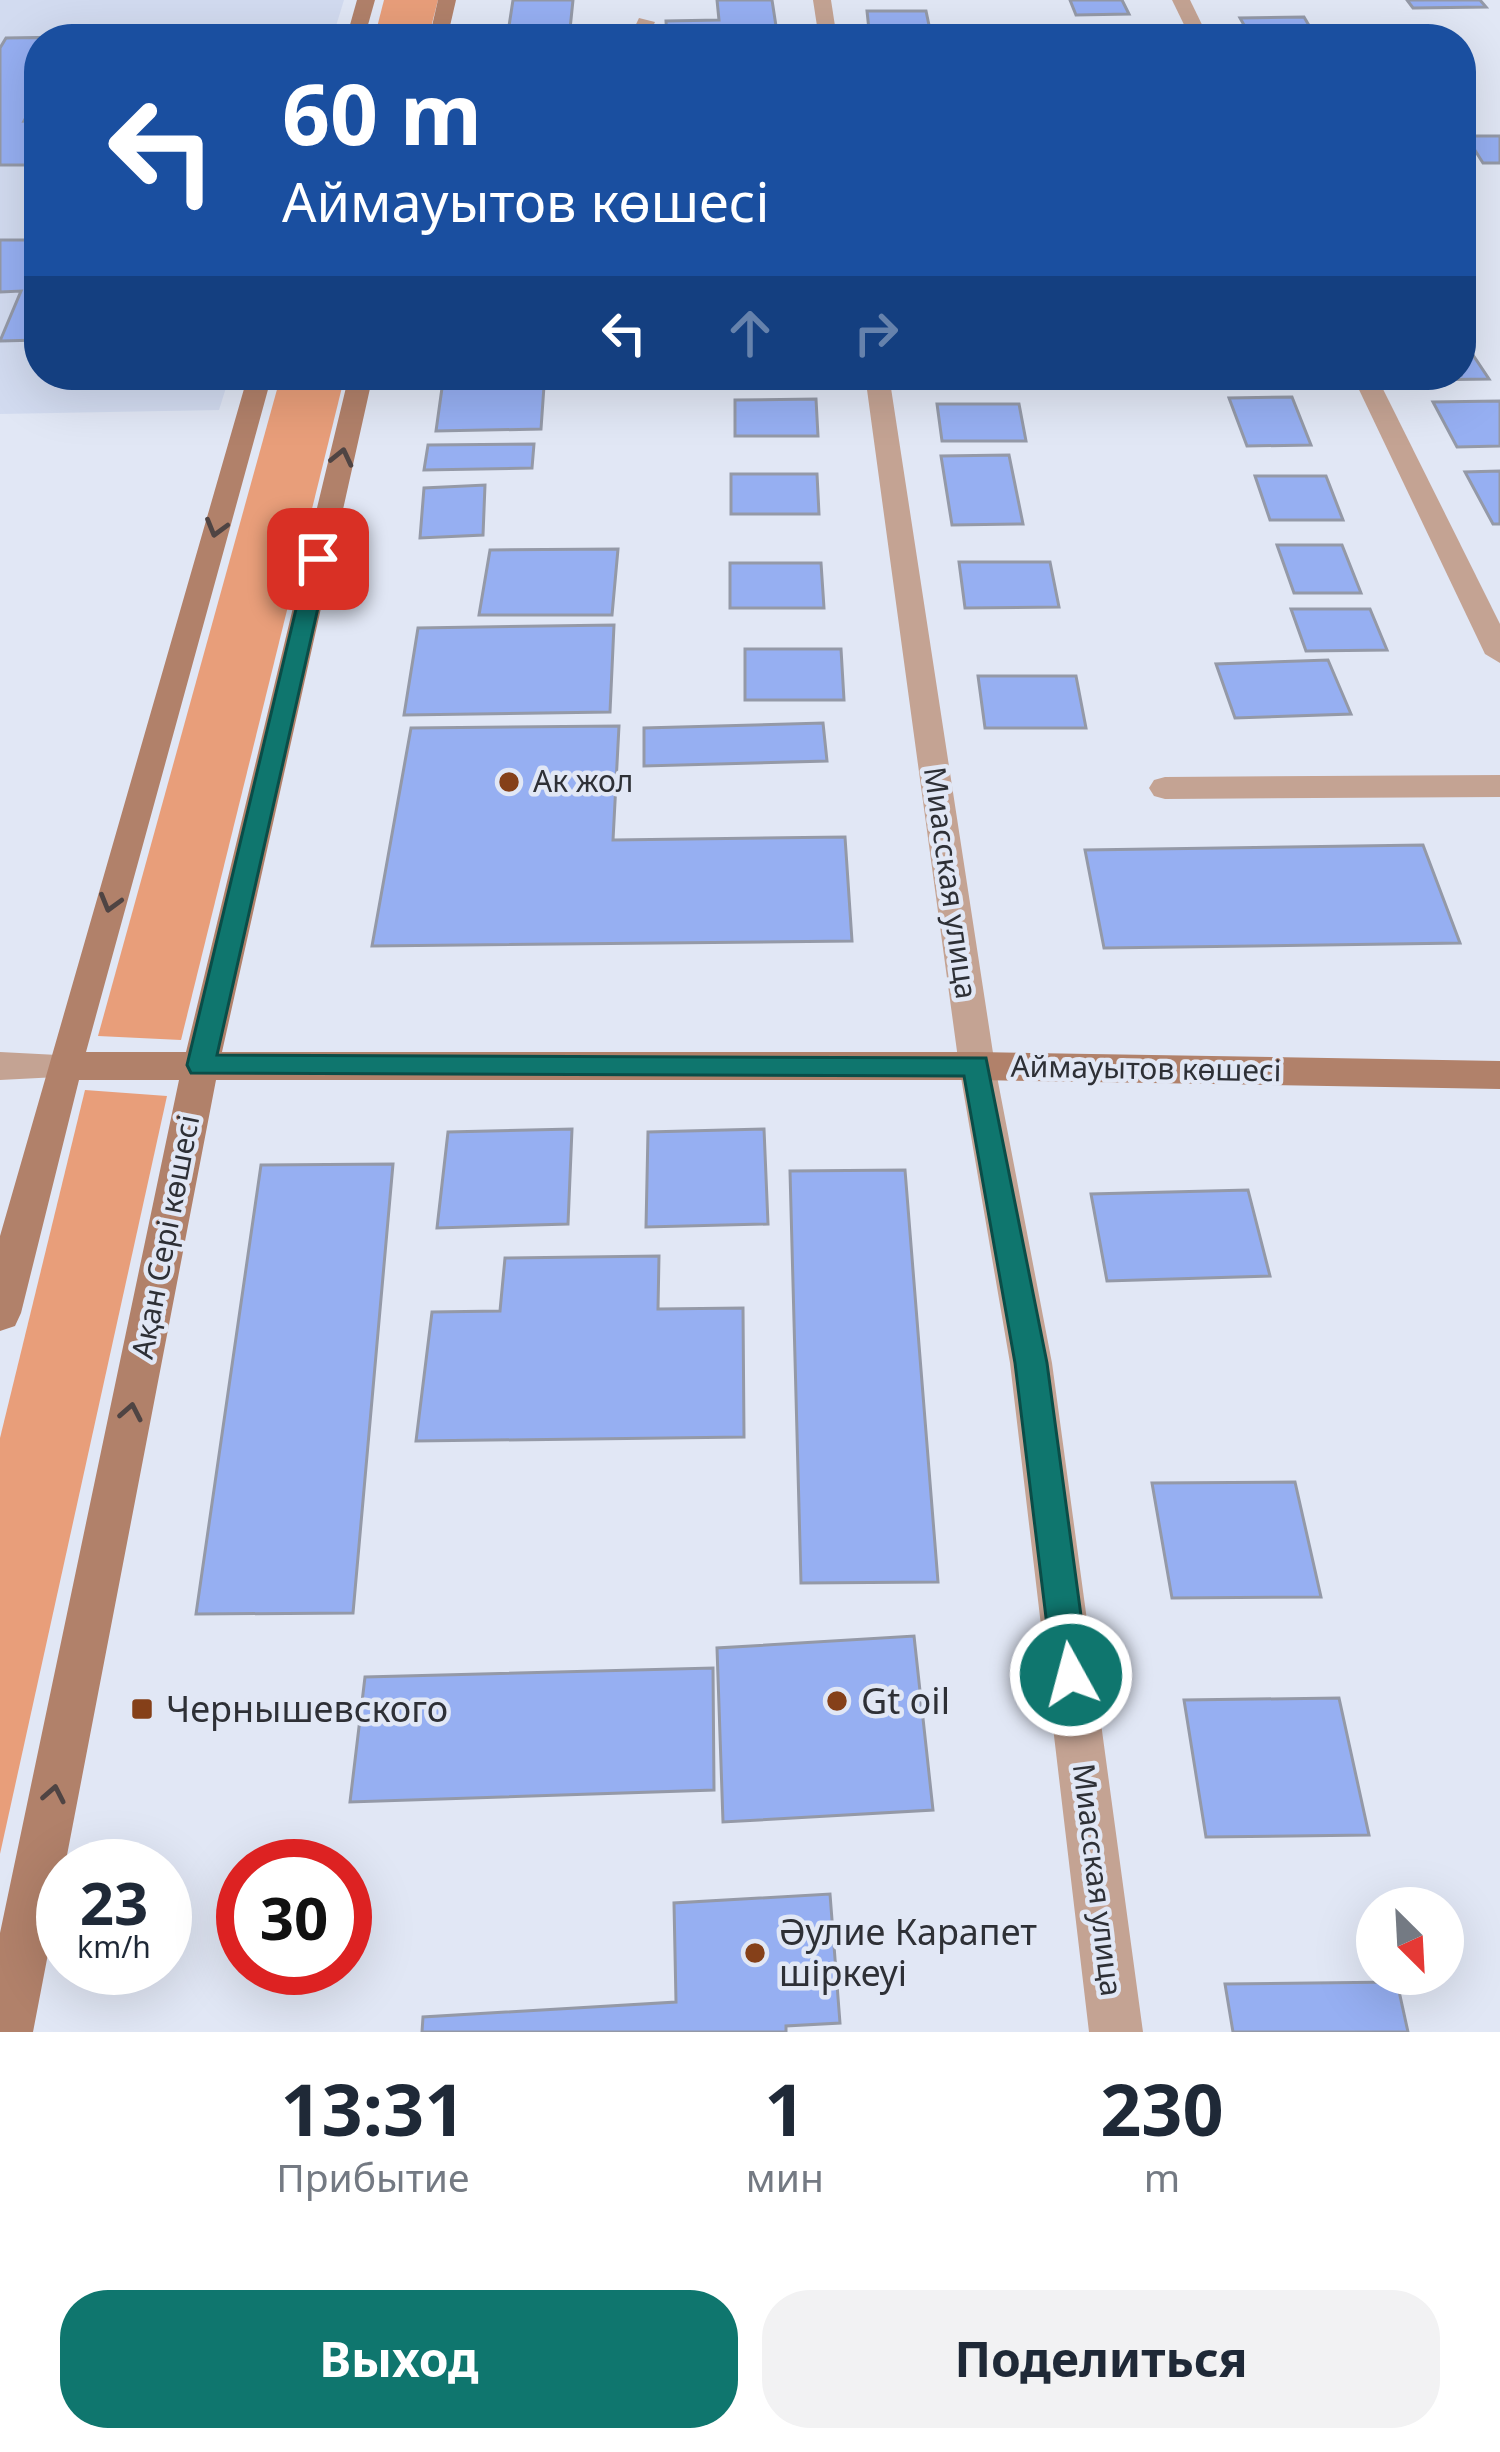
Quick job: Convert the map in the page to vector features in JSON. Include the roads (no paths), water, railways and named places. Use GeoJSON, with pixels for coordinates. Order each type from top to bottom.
{"type":"FeatureCollection","features":[{"type":"Feature","properties":{"kind":"street"},"geometry":{"type":"LineString","coordinates":[[0,1313],[64,1066],[256,390]]}},
{"type":"Feature","properties":{"kind":"street","name":"Ақан Сері көшесі"},"geometry":{"type":"LineString","coordinates":[[6,2032],[201,1065],[358,390]]}},
{"type":"Feature","properties":{"kind":"street","name":"Миасская улица"},"geometry":{"type":"LineString","coordinates":[[879,390],[976,1066],[1031,1363],[1116,2032]]}},
{"type":"Feature","properties":{"kind":"street"},"geometry":{"type":"LineString","coordinates":[[1371,390],[1500,654]]}},
{"type":"Feature","properties":{"kind":"street"},"geometry":{"type":"LineString","coordinates":[[1165,788],[1500,785]]}},
{"type":"Feature","properties":{"kind":"street","name":"Аймауытов көшесі"},"geometry":{"type":"LineString","coordinates":[[0,1066],[976,1066],[1500,1075]]}},
{"type":"Feature","properties":{"kind":"place","name":"Ак жол"},"geometry":{"type":"Point","coordinates":[509,782]}},
{"type":"Feature","properties":{"kind":"place","name":"Gt oil"},"geometry":{"type":"Point","coordinates":[837,1701]}},
{"type":"Feature","properties":{"kind":"place","name":"Чернышевского"},"geometry":{"type":"Point","coordinates":[142,1709]}},
{"type":"Feature","properties":{"kind":"place","name":"Әулие Карапет шіркеуі"},"geometry":{"type":"Point","coordinates":[755,1953]}}]}
